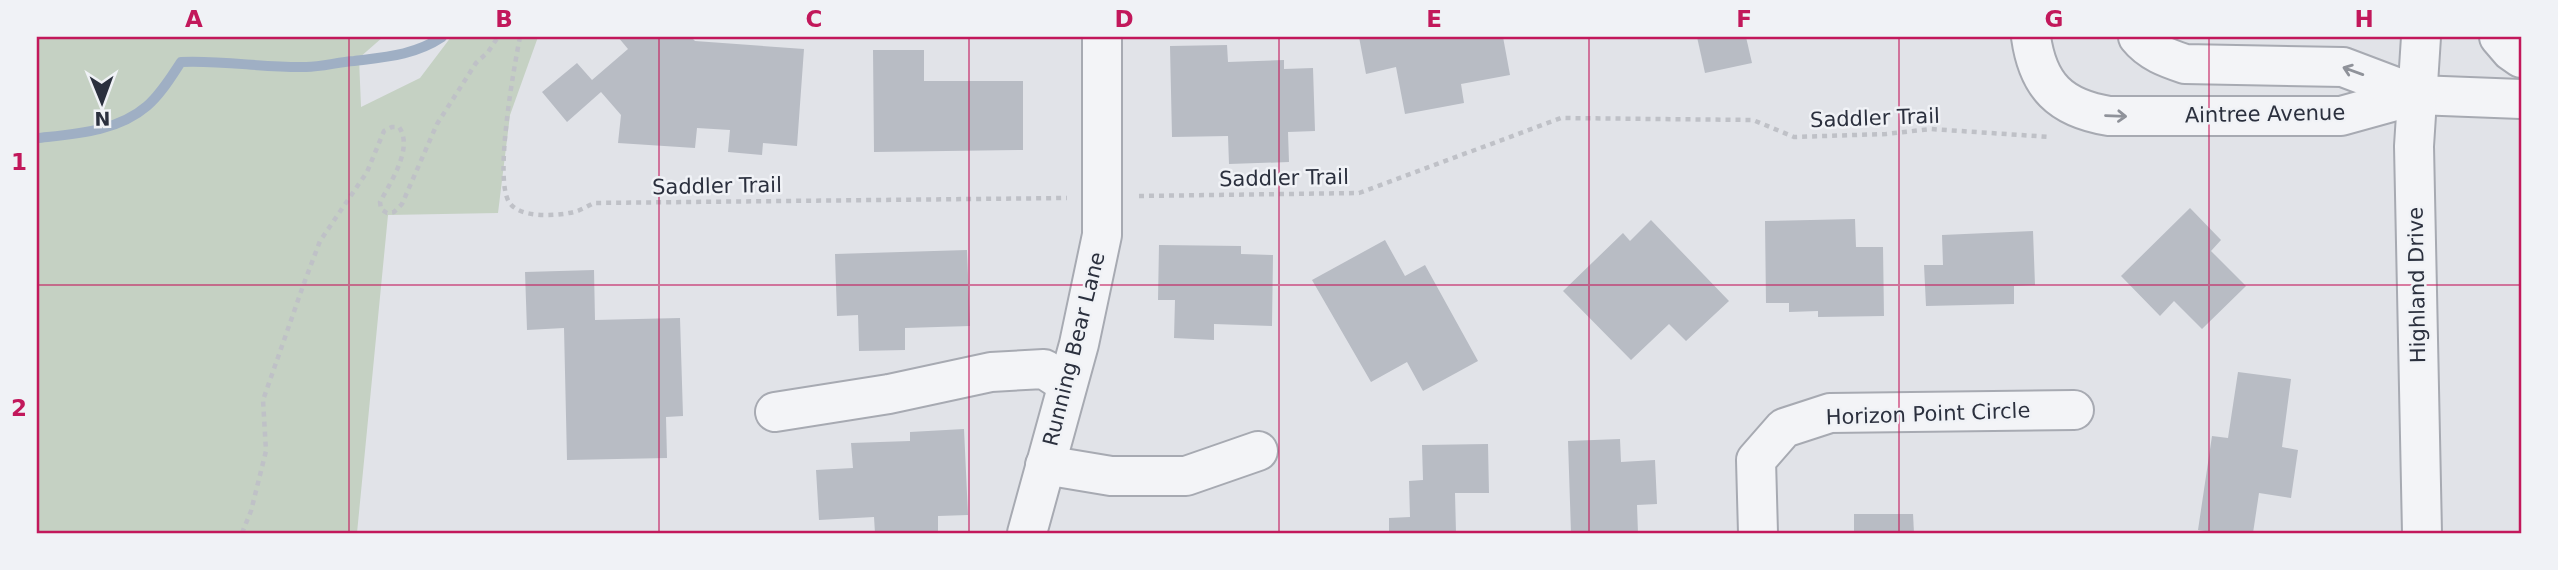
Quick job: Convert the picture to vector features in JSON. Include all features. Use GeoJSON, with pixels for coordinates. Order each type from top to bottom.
{"type":"FeatureCollection","features":[{"type":"Feature","properties":{"kind":"street","name":"Running Bear Lane"},"geometry":{"type":"LineString","coordinates":[[1027,533],[1079,344],[1102,235],[1102,37]]}},
{"type":"Feature","properties":{"kind":"street","name":"Aintree Avenue"},"geometry":{"type":"LineString","coordinates":[[2031,37],[2034,59],[2054,93],[2069,105],[2099,114],[2341,116],[2417,95]]}},
{"type":"Feature","properties":{"kind":"street","name":"Aintree Avenue"},"geometry":{"type":"LineString","coordinates":[[2138,37],[2164,57],[2185,64],[2343,67],[2417,95]]}},
{"type":"Feature","properties":{"kind":"street","name":"Highland Drive"},"geometry":{"type":"LineString","coordinates":[[2421,37],[2414,146],[2422,533]]}},
{"type":"Feature","properties":{"kind":"street"},"geometry":{"type":"LineString","coordinates":[[2499,37],[2521,58]]}},
{"type":"Feature","properties":{"kind":"street"},"geometry":{"type":"LineString","coordinates":[[2417,95],[2521,99]]}},
{"type":"Feature","properties":{"kind":"street"},"geometry":{"type":"LineString","coordinates":[[775,412],[890,394],[990,372],[1044,369],[1068,384]]}},
{"type":"Feature","properties":{"kind":"street","name":"Horizon Point Circle"},"geometry":{"type":"LineString","coordinates":[[1758,533],[1756,460],[1784,428],[1830,413],[2074,410]]}},
{"type":"Feature","properties":{"kind":"street"},"geometry":{"type":"LineString","coordinates":[[1045,465],[1111,476],[1186,476],[1258,451]]}},
{"type":"Feature","properties":{"kind":"path"},"geometry":{"type":"LineString","coordinates":[[242,533],[251,511],[265,451],[263,400],[320,240],[367,172],[384,131],[391,127],[400,127],[404,148],[380,202],[381,209],[387,213],[394,212],[402,204],[437,124],[476,63],[498,37]]}},
{"type":"Feature","properties":{"kind":"path","name":"Saddler Trail"},"geometry":{"type":"LineString","coordinates":[[520,37],[506,112],[504,177],[509,202],[519,210],[546,215],[572,213],[594,203],[1359,193],[1561,118],[1753,120],[1794,137],[1931,130],[2054,138]]}},
{"type":"Feature","properties":{"kind":"green space"},"geometry":{"type":"Polygon","coordinates":[[[37,37],[383,37],[359,58],[361,107],[420,78],[451,37],[538,37],[510,115],[498,213],[388,215],[357,533],[37,533],[37,37]]]}},
{"type":"Feature","properties":{"kind":"building"},"geometry":{"type":"Polygon","coordinates":[[[618,37],[691,37],[695,41],[804,49],[797,146],[763,143],[762,155],[728,152],[730,130],[697,128],[695,148],[618,143],[621,115],[601,92],[567,122],[542,92],[577,63],[592,80],[628,49],[618,37]]]}},
{"type":"Feature","properties":{"kind":"building"},"geometry":{"type":"Polygon","coordinates":[[[1359,37],[1503,37],[1510,75],[1461,84],[1464,103],[1405,114],[1396,67],[1366,74],[1359,37]]]}},
{"type":"Feature","properties":{"kind":"building"},"geometry":{"type":"Polygon","coordinates":[[[1697,37],[1746,37],[1752,63],[1705,73],[1697,37]]]}},
{"type":"Feature","properties":{"kind":"building"},"geometry":{"type":"Polygon","coordinates":[[[1227,45],[1228,62],[1284,60],[1284,69],[1313,68],[1315,131],[1288,132],[1289,162],[1229,164],[1228,136],[1172,137],[1170,46],[1227,45]]]}},
{"type":"Feature","properties":{"kind":"building"},"geometry":{"type":"Polygon","coordinates":[[[873,50],[924,50],[924,81],[1023,81],[1023,150],[874,152],[873,50]]]}},
{"type":"Feature","properties":{"kind":"building"},"geometry":{"type":"Polygon","coordinates":[[[2190,208],[2221,240],[2211,251],[2246,286],[2202,329],[2174,301],[2160,316],[2121,276],[2190,208]]]}},
{"type":"Feature","properties":{"kind":"building"},"geometry":{"type":"Polygon","coordinates":[[[1855,219],[1856,247],[1883,247],[1884,316],[1818,317],[1818,311],[1789,312],[1789,303],[1766,303],[1765,221],[1855,219]]]}},
{"type":"Feature","properties":{"kind":"building"},"geometry":{"type":"Polygon","coordinates":[[[1651,220],[1729,301],[1686,341],[1669,324],[1631,360],[1563,291],[1623,233],[1630,241],[1651,220]]]}},
{"type":"Feature","properties":{"kind":"building"},"geometry":{"type":"Polygon","coordinates":[[[2033,231],[2035,285],[2014,286],[2014,304],[1926,306],[1924,265],[1943,265],[1942,235],[2033,231]]]}},
{"type":"Feature","properties":{"kind":"building"},"geometry":{"type":"Polygon","coordinates":[[[1385,240],[1405,276],[1425,265],[1478,361],[1423,391],[1407,362],[1371,382],[1312,280],[1385,240]]]}},
{"type":"Feature","properties":{"kind":"building"},"geometry":{"type":"Polygon","coordinates":[[[1159,245],[1241,246],[1241,254],[1273,255],[1272,326],[1214,324],[1214,340],[1174,338],[1175,300],[1158,300],[1159,245]]]}},
{"type":"Feature","properties":{"kind":"building"},"geometry":{"type":"Polygon","coordinates":[[[967,250],[970,326],[905,328],[905,350],[859,351],[858,315],[837,316],[835,254],[967,250]]]}},
{"type":"Feature","properties":{"kind":"building"},"geometry":{"type":"Polygon","coordinates":[[[594,270],[595,320],[680,318],[683,416],[666,417],[667,458],[567,460],[564,328],[527,330],[525,272],[594,270]]]}},
{"type":"Feature","properties":{"kind":"building"},"geometry":{"type":"Polygon","coordinates":[[[2238,372],[2291,379],[2282,447],[2298,450],[2291,498],[2259,493],[2253,533],[2198,530],[2212,436],[2228,438],[2238,372]]]}},
{"type":"Feature","properties":{"kind":"building"},"geometry":{"type":"Polygon","coordinates":[[[964,429],[968,515],[938,516],[938,533],[875,533],[874,517],[819,520],[816,470],[853,468],[851,443],[910,441],[910,432],[964,429]]]}},
{"type":"Feature","properties":{"kind":"building"},"geometry":{"type":"Polygon","coordinates":[[[1620,439],[1621,462],[1655,460],[1657,504],[1637,505],[1638,533],[1571,533],[1568,441],[1620,439]]]}},
{"type":"Feature","properties":{"kind":"building"},"geometry":{"type":"Polygon","coordinates":[[[1488,444],[1489,493],[1455,493],[1456,533],[1389,533],[1389,518],[1410,517],[1409,481],[1423,480],[1422,445],[1488,444]]]}},
{"type":"Feature","properties":{"kind":"building"},"geometry":{"type":"Polygon","coordinates":[[[1854,514],[1913,514],[1914,533],[1854,533],[1854,514]]]}},
{"type":"Feature","properties":{"kind":"waterway"},"geometry":{"type":"LineString","coordinates":[[37,138],[95,130],[135,115],[157,96],[181,62],[312,67],[400,54],[421,48],[442,37]]}}]}
